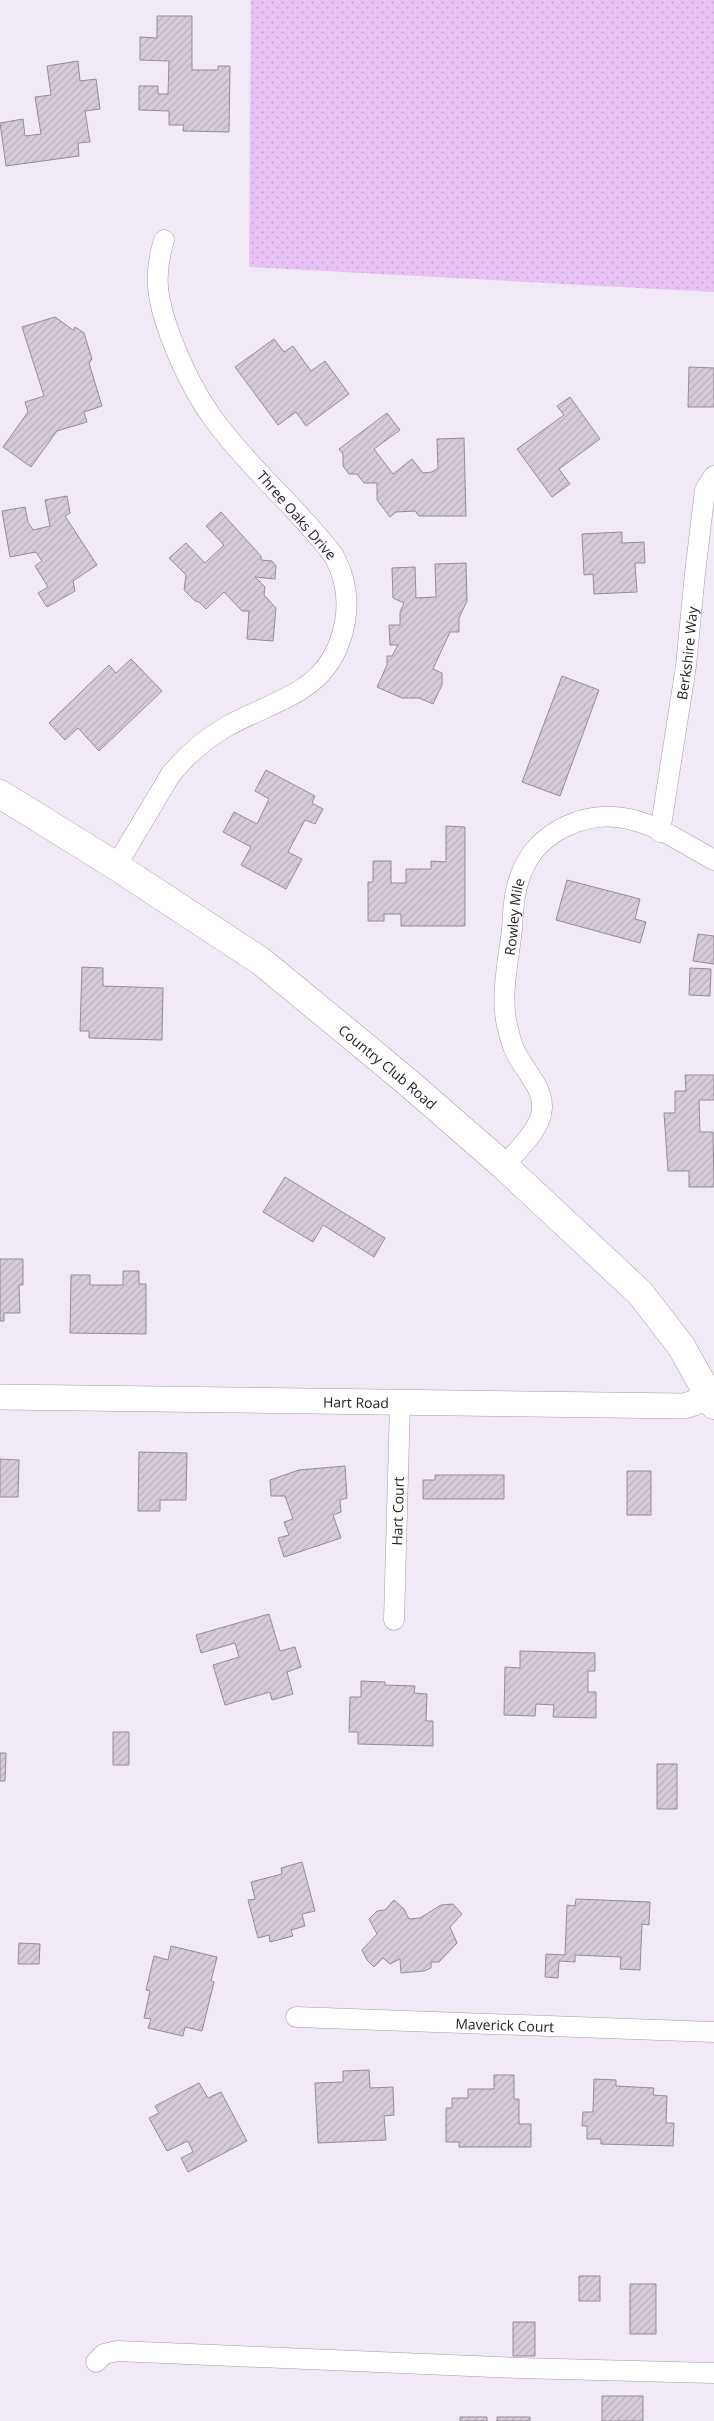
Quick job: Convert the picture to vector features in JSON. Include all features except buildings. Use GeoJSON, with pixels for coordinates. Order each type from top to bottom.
{"type":"FeatureCollection","features":[{"type":"Feature","properties":{"kind":"main road","name":"Country Club Road"},"geometry":{"type":"LineString","coordinates":[[0,794],[116,866],[262,962],[504,1166],[640,1293],[681,1346],[711,1399]]}},
{"type":"Feature","properties":{"kind":"street","name":"Three Oaks Drive"},"geometry":{"type":"LineString","coordinates":[[116,866],[171,774],[182,761],[224,728],[295,694],[316,680],[339,646],[347,603],[343,576],[334,556],[218,426],[190,380],[167,326],[158,290],[156,266],[164,240]]}},
{"type":"Feature","properties":{"kind":"street","name":"Berkshire Way"},"geometry":{"type":"LineString","coordinates":[[660,832],[686,666],[705,490],[714,476]]}},
{"type":"Feature","properties":{"kind":"street","name":"Rowley Mile"},"geometry":{"type":"LineString","coordinates":[[504,1166],[535,1128],[542,1106],[538,1091],[514,1049],[506,1018],[506,994],[515,893],[521,872],[534,852],[551,834],[572,822],[595,817],[620,817],[635,820],[714,860]]}},
{"type":"Feature","properties":{"kind":"street","name":"Hart Road"},"geometry":{"type":"LineString","coordinates":[[0,1397],[400,1404],[684,1406],[711,1399]]}},
{"type":"Feature","properties":{"kind":"street","name":"Hart Court"},"geometry":{"type":"LineString","coordinates":[[394,1620],[400,1404]]}},
{"type":"Feature","properties":{"kind":"street","name":"Maverick Court"},"geometry":{"type":"LineString","coordinates":[[296,2017],[714,2032]]}},
{"type":"Feature","properties":{"kind":"street"},"geometry":{"type":"LineString","coordinates":[[96,2362],[104,2354],[117,2351],[529,2368],[714,2373]]}},
{"type":"Feature","properties":{"kind":"shaded area"},"geometry":{"type":"Polygon","coordinates":[[[251,0],[714,0],[714,292],[249,267],[251,0]]]}}]}
